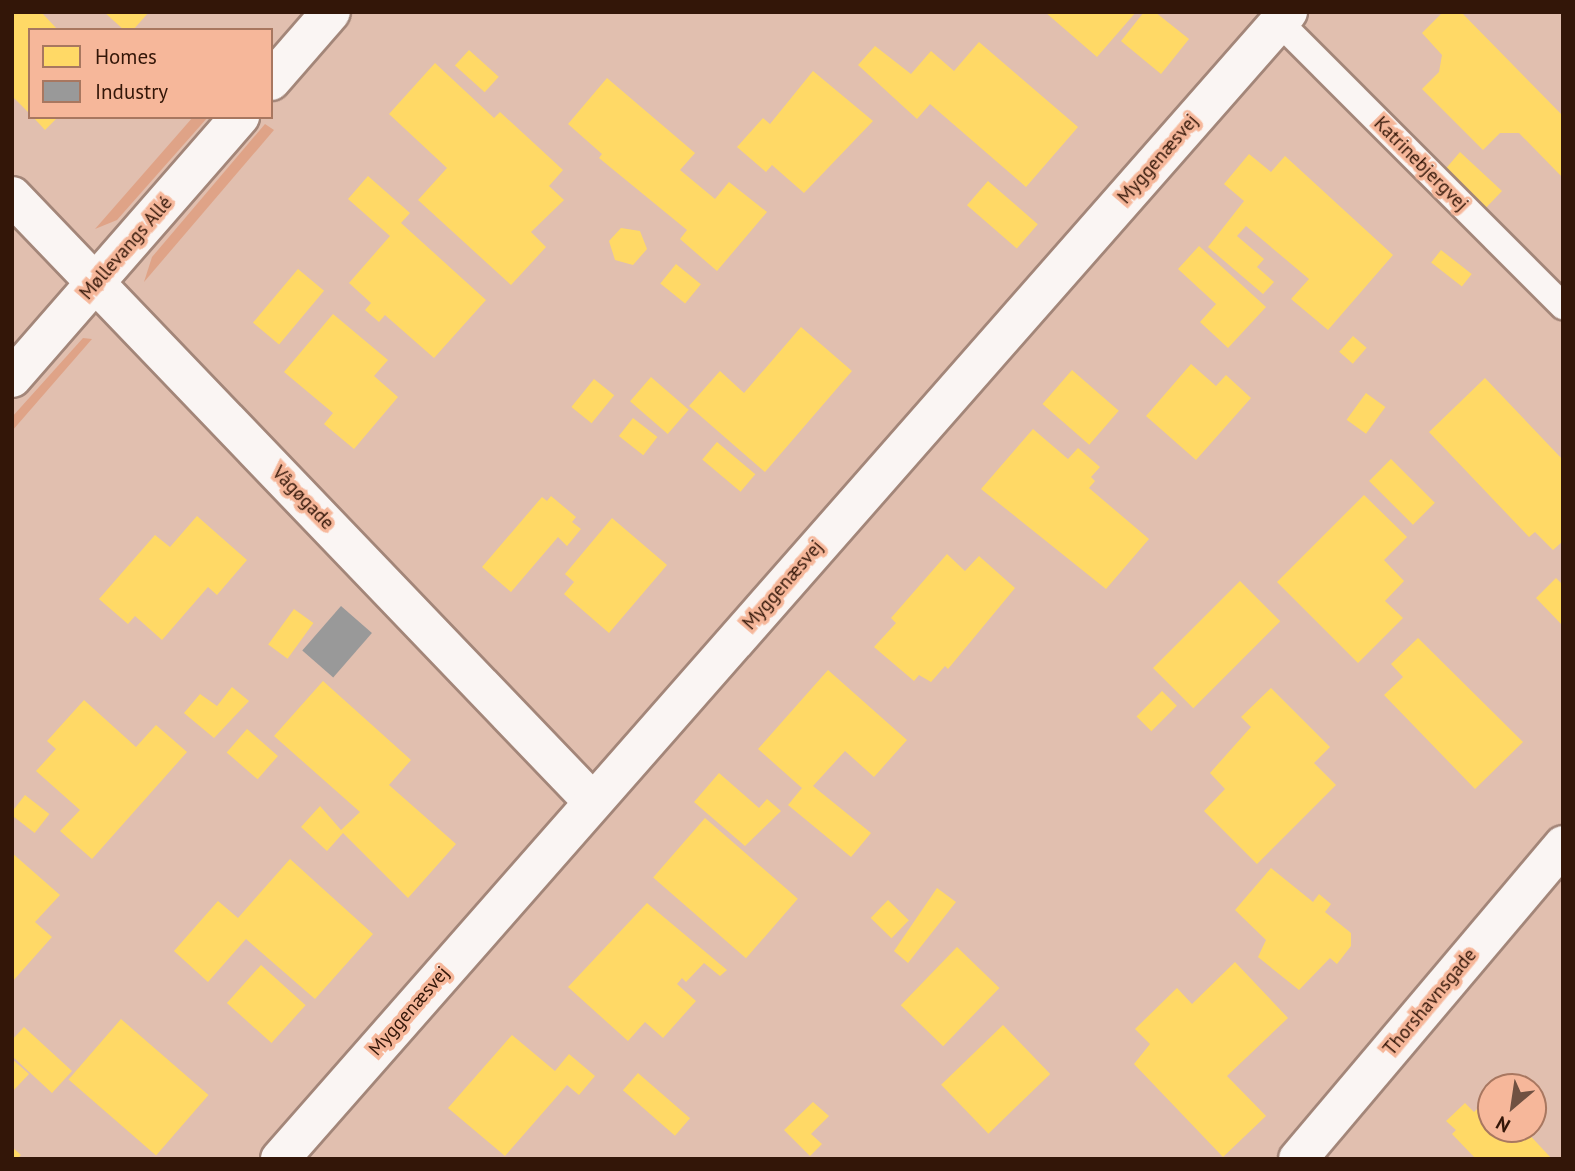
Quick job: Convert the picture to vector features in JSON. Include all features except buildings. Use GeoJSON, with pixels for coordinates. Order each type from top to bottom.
{"type":"FeatureCollection","features":[{"type":"Feature","properties":{"kind":"street"},"geometry":{"type":"LineString","coordinates":[[273,79],[331,12]]}},
{"type":"Feature","properties":{"kind":"street","name":"Myggenæsvej"},"geometry":{"type":"LineString","coordinates":[[280,1159],[1283,17]]}},
{"type":"Feature","properties":{"kind":"street","name":"Møllevangs Allé"},"geometry":{"type":"LineString","coordinates":[[12,378],[238,119]]}},
{"type":"Feature","properties":{"kind":"street","name":"Vågøgade"},"geometry":{"type":"LineString","coordinates":[[12,196],[592,801]]}},
{"type":"Feature","properties":{"kind":"street","name":"Thorshavnsgade"},"geometry":{"type":"LineString","coordinates":[[1298,1159],[1563,845]]}},
{"type":"Feature","properties":{"kind":"lane","name":"Katrinebjergvej"},"geometry":{"type":"LineString","coordinates":[[1283,17],[1563,306]]}},
{"type":"Feature","properties":{"kind":"shaded area"},"geometry":{"type":"Polygon","coordinates":[[[191,119],[206,119],[117,220],[95,229],[191,119]]]}},
{"type":"Feature","properties":{"kind":"shaded area"},"geometry":{"type":"Polygon","coordinates":[[[265,124],[274,130],[144,282],[152,257],[265,124]]]}},
{"type":"Feature","properties":{"kind":"shaded area"},"geometry":{"type":"Polygon","coordinates":[[[83,338],[92,339],[12,431],[12,417],[83,338]]]}}]}
